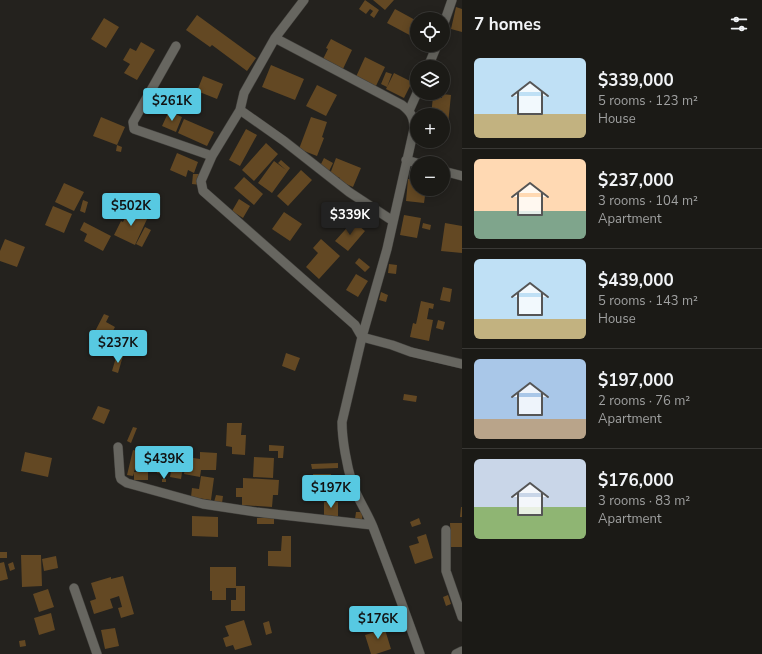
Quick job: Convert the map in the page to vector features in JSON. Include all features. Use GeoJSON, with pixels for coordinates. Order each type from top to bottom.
{"type":"FeatureCollection","features":[{"type":"Feature","properties":{"kind":"street"},"geometry":{"type":"LineString","coordinates":[[304,0],[275,38],[244,93],[240,110],[212,156],[201,181],[203,190],[355,325],[362,337],[411,352],[462,364]]}},
{"type":"Feature","properties":{"kind":"street"},"geometry":{"type":"LineString","coordinates":[[448,12],[452,0]]}},
{"type":"Feature","properties":{"kind":"street"},"geometry":{"type":"LineString","coordinates":[[275,38],[402,105],[412,115],[414,129],[406,160],[388,249],[362,337],[342,422],[342,432],[352,483],[372,525],[384,560],[403,604],[420,654]]}},
{"type":"Feature","properties":{"kind":"street"},"geometry":{"type":"LineString","coordinates":[[176,46],[133,122],[134,129],[212,156]]}},
{"type":"Feature","properties":{"kind":"street"},"geometry":{"type":"LineString","coordinates":[[409,111],[414,100]]}},
{"type":"Feature","properties":{"kind":"street"},"geometry":{"type":"LineString","coordinates":[[240,110],[284,141],[349,192],[393,221]]}},
{"type":"Feature","properties":{"kind":"street"},"geometry":{"type":"LineString","coordinates":[[406,160],[410,161]]}},
{"type":"Feature","properties":{"kind":"street"},"geometry":{"type":"LineString","coordinates":[[450,173],[462,176]]}},
{"type":"Feature","properties":{"kind":"street"},"geometry":{"type":"LineString","coordinates":[[118,447],[120,476],[121,479],[127,483],[203,504],[256,512],[372,525]]}},
{"type":"Feature","properties":{"kind":"street"},"geometry":{"type":"LineString","coordinates":[[446,530],[446,571],[462,617]]}},
{"type":"Feature","properties":{"kind":"street"},"geometry":{"type":"LineString","coordinates":[[74,588],[97,654]]}},
{"type":"Feature","properties":{"kind":"street"},"geometry":{"type":"LineString","coordinates":[[456,654],[462,651]]}},
{"type":"Feature","properties":{"kind":"building"},"geometry":{"type":"Polygon","coordinates":[[[365,0],[379,10],[374,18],[370,15],[373,11],[370,9],[366,14],[359,9],[365,0]]]}},
{"type":"Feature","properties":{"kind":"building"},"geometry":{"type":"Polygon","coordinates":[[[373,0],[394,0],[385,10],[373,0]]]}},
{"type":"Feature","properties":{"kind":"building"},"geometry":{"type":"Polygon","coordinates":[[[456,7],[462,9],[462,32],[451,29],[456,7]]]}},
{"type":"Feature","properties":{"kind":"building"},"geometry":{"type":"Polygon","coordinates":[[[395,9],[410,17],[410,35],[387,23],[395,9]]]}},
{"type":"Feature","properties":{"kind":"building"},"geometry":{"type":"Polygon","coordinates":[[[197,15],[256,58],[247,71],[212,45],[210,47],[186,30],[197,15]]]}},
{"type":"Feature","properties":{"kind":"building"},"geometry":{"type":"Polygon","coordinates":[[[104,18],[119,27],[106,48],[91,39],[104,18]]]}},
{"type":"Feature","properties":{"kind":"building"},"geometry":{"type":"Polygon","coordinates":[[[331,39],[352,50],[342,71],[322,61],[328,49],[326,48],[331,39]]]}},
{"type":"Feature","properties":{"kind":"building"},"geometry":{"type":"Polygon","coordinates":[[[141,42],[155,50],[137,80],[124,73],[130,64],[123,60],[130,48],[136,51],[141,42]]]}},
{"type":"Feature","properties":{"kind":"building"},"geometry":{"type":"Polygon","coordinates":[[[365,57],[385,67],[375,88],[355,79],[365,57]]]}},
{"type":"Feature","properties":{"kind":"building"},"geometry":{"type":"Polygon","coordinates":[[[271,65],[304,79],[295,100],[262,87],[271,65]]]}},
{"type":"Feature","properties":{"kind":"building"},"geometry":{"type":"Polygon","coordinates":[[[386,72],[392,74],[387,87],[381,84],[386,72]]]}},
{"type":"Feature","properties":{"kind":"building"},"geometry":{"type":"Polygon","coordinates":[[[394,73],[410,81],[410,86],[404,98],[386,89],[394,73]]]}},
{"type":"Feature","properties":{"kind":"building"},"geometry":{"type":"Polygon","coordinates":[[[203,76],[223,84],[217,99],[197,91],[203,76]]]}},
{"type":"Feature","properties":{"kind":"building"},"geometry":{"type":"Polygon","coordinates":[[[317,85],[337,95],[326,116],[306,106],[317,85]]]}},
{"type":"Feature","properties":{"kind":"building"},"geometry":{"type":"Polygon","coordinates":[[[451,95],[450,108],[432,108],[433,100],[450,100],[451,95]]]}},
{"type":"Feature","properties":{"kind":"building"},"geometry":{"type":"Polygon","coordinates":[[[169,111],[182,117],[176,132],[162,126],[169,111]]]}},
{"type":"Feature","properties":{"kind":"building"},"geometry":{"type":"Polygon","coordinates":[[[101,117],[125,127],[117,145],[93,136],[101,117]]]}},
{"type":"Feature","properties":{"kind":"building"},"geometry":{"type":"Polygon","coordinates":[[[311,117],[327,122],[322,137],[324,138],[317,156],[299,149],[311,117]]]}},
{"type":"Feature","properties":{"kind":"building"},"geometry":{"type":"Polygon","coordinates":[[[184,119],[214,132],[207,146],[178,133],[184,119]]]}},
{"type":"Feature","properties":{"kind":"building"},"geometry":{"type":"Polygon","coordinates":[[[246,129],[257,135],[240,166],[229,160],[246,129]]]}},
{"type":"Feature","properties":{"kind":"building"},"geometry":{"type":"Polygon","coordinates":[[[266,143],[278,154],[254,181],[242,170],[266,143]]]}},
{"type":"Feature","properties":{"kind":"building"},"geometry":{"type":"Polygon","coordinates":[[[117,145],[122,147],[121,152],[116,151],[117,145]]]}},
{"type":"Feature","properties":{"kind":"building"},"geometry":{"type":"Polygon","coordinates":[[[177,153],[198,162],[194,173],[188,170],[186,177],[170,170],[177,153]]]}},
{"type":"Feature","properties":{"kind":"building"},"geometry":{"type":"Polygon","coordinates":[[[324,158],[333,163],[328,173],[319,168],[324,158]]]}},
{"type":"Feature","properties":{"kind":"building"},"geometry":{"type":"Polygon","coordinates":[[[336,158],[361,168],[353,187],[339,181],[340,178],[330,174],[336,158]]]}},
{"type":"Feature","properties":{"kind":"building"},"geometry":{"type":"Polygon","coordinates":[[[281,160],[290,168],[272,193],[258,183],[274,161],[286,170],[278,163],[281,160]]]}},
{"type":"Feature","properties":{"kind":"building"},"geometry":{"type":"Polygon","coordinates":[[[301,170],[312,180],[288,206],[277,196],[301,170]]]}},
{"type":"Feature","properties":{"kind":"building"},"geometry":{"type":"Polygon","coordinates":[[[193,174],[202,174],[201,185],[192,184],[193,174]]]}},
{"type":"Feature","properties":{"kind":"building"},"geometry":{"type":"Polygon","coordinates":[[[244,177],[263,194],[254,205],[234,188],[244,177]]]}},
{"type":"Feature","properties":{"kind":"building"},"geometry":{"type":"Polygon","coordinates":[[[408,179],[410,179],[410,196],[425,196],[424,203],[406,201],[408,179]]]}},
{"type":"Feature","properties":{"kind":"building"},"geometry":{"type":"Polygon","coordinates":[[[64,183],[84,192],[74,211],[55,202],[64,183]]]}},
{"type":"Feature","properties":{"kind":"building"},"geometry":{"type":"Polygon","coordinates":[[[239,199],[250,206],[243,218],[232,211],[239,199]]]}},
{"type":"Feature","properties":{"kind":"building"},"geometry":{"type":"Polygon","coordinates":[[[83,200],[88,202],[85,213],[80,211],[83,200]]]}},
{"type":"Feature","properties":{"kind":"building"},"geometry":{"type":"Polygon","coordinates":[[[53,206],[72,214],[64,233],[45,225],[53,206]]]}},
{"type":"Feature","properties":{"kind":"building"},"geometry":{"type":"Polygon","coordinates":[[[130,208],[148,217],[135,245],[114,235],[130,208]]]}},
{"type":"Feature","properties":{"kind":"building"},"geometry":{"type":"Polygon","coordinates":[[[284,212],[302,224],[290,241],[272,229],[284,212]]]}},
{"type":"Feature","properties":{"kind":"building"},"geometry":{"type":"Polygon","coordinates":[[[404,215],[421,218],[417,238],[400,235],[404,215]]]}},
{"type":"Feature","properties":{"kind":"building"},"geometry":{"type":"Polygon","coordinates":[[[353,221],[365,231],[348,251],[335,241],[353,221]]]}},
{"type":"Feature","properties":{"kind":"building"},"geometry":{"type":"Polygon","coordinates":[[[84,222],[111,236],[103,251],[84,241],[87,234],[80,230],[84,222]]]}},
{"type":"Feature","properties":{"kind":"building"},"geometry":{"type":"Polygon","coordinates":[[[423,223],[431,225],[430,230],[422,228],[423,223]]]}},
{"type":"Feature","properties":{"kind":"building"},"geometry":{"type":"Polygon","coordinates":[[[445,223],[462,226],[462,253],[441,251],[445,223]]]}},
{"type":"Feature","properties":{"kind":"building"},"geometry":{"type":"Polygon","coordinates":[[[145,227],[151,230],[142,247],[136,244],[145,227]]]}},
{"type":"Feature","properties":{"kind":"building"},"geometry":{"type":"Polygon","coordinates":[[[5,239],[25,247],[17,267],[0,261],[0,251],[5,239]]]}},
{"type":"Feature","properties":{"kind":"building"},"geometry":{"type":"Polygon","coordinates":[[[321,239],[340,256],[319,279],[306,267],[318,253],[313,248],[321,239]]]}},
{"type":"Feature","properties":{"kind":"building"},"geometry":{"type":"Polygon","coordinates":[[[359,258],[370,267],[365,272],[355,263],[359,258]]]}},
{"type":"Feature","properties":{"kind":"building"},"geometry":{"type":"Polygon","coordinates":[[[389,264],[397,265],[396,274],[388,273],[389,264]]]}},
{"type":"Feature","properties":{"kind":"building"},"geometry":{"type":"Polygon","coordinates":[[[356,274],[368,281],[358,297],[346,290],[356,274]]]}},
{"type":"Feature","properties":{"kind":"building"},"geometry":{"type":"Polygon","coordinates":[[[443,287],[452,289],[450,302],[440,300],[443,287]]]}},
{"type":"Feature","properties":{"kind":"building"},"geometry":{"type":"Polygon","coordinates":[[[381,292],[388,295],[386,302],[379,300],[381,292]]]}},
{"type":"Feature","properties":{"kind":"building"},"geometry":{"type":"Polygon","coordinates":[[[421,301],[434,304],[433,309],[429,308],[427,319],[433,320],[429,341],[410,337],[413,323],[416,324],[421,301]]]}},
{"type":"Feature","properties":{"kind":"building"},"geometry":{"type":"Polygon","coordinates":[[[104,314],[109,316],[106,322],[115,327],[103,350],[89,343],[104,314]]]}},
{"type":"Feature","properties":{"kind":"building"},"geometry":{"type":"Polygon","coordinates":[[[438,320],[445,322],[443,330],[436,328],[438,320]]]}},
{"type":"Feature","properties":{"kind":"building"},"geometry":{"type":"Polygon","coordinates":[[[286,353],[300,358],[295,371],[282,366],[286,353]]]}},
{"type":"Feature","properties":{"kind":"building"},"geometry":{"type":"Polygon","coordinates":[[[117,354],[123,356],[118,373],[112,371],[117,354]]]}},
{"type":"Feature","properties":{"kind":"building"},"geometry":{"type":"Polygon","coordinates":[[[404,394],[417,396],[416,402],[403,400],[404,394]]]}},
{"type":"Feature","properties":{"kind":"building"},"geometry":{"type":"Polygon","coordinates":[[[98,406],[110,410],[104,424],[92,419],[98,406]]]}},
{"type":"Feature","properties":{"kind":"building"},"geometry":{"type":"Polygon","coordinates":[[[227,423],[242,423],[241,435],[246,435],[245,455],[232,454],[232,447],[226,446],[227,423]]]}},
{"type":"Feature","properties":{"kind":"building"},"geometry":{"type":"Polygon","coordinates":[[[133,427],[137,428],[131,443],[127,441],[133,427]]]}},
{"type":"Feature","properties":{"kind":"building"},"geometry":{"type":"Polygon","coordinates":[[[269,445],[284,446],[283,458],[278,458],[278,451],[269,451],[269,445]]]}},
{"type":"Feature","properties":{"kind":"building"},"geometry":{"type":"Polygon","coordinates":[[[148,449],[155,449],[154,465],[148,464],[148,449]]]}},
{"type":"Feature","properties":{"kind":"building"},"geometry":{"type":"Polygon","coordinates":[[[133,450],[140,452],[134,472],[148,472],[148,480],[134,480],[134,473],[133,476],[127,475],[133,450]]]}},
{"type":"Feature","properties":{"kind":"building"},"geometry":{"type":"Polygon","coordinates":[[[25,452],[52,458],[48,477],[21,471],[25,452]]]}},
{"type":"Feature","properties":{"kind":"building"},"geometry":{"type":"Polygon","coordinates":[[[200,452],[217,453],[216,470],[201,470],[200,477],[184,474],[187,457],[200,459],[200,452]]]}},
{"type":"Feature","properties":{"kind":"building"},"geometry":{"type":"Polygon","coordinates":[[[145,453],[145,464],[139,464],[139,454],[145,453]]]}},
{"type":"Feature","properties":{"kind":"building"},"geometry":{"type":"Polygon","coordinates":[[[174,453],[186,456],[184,466],[172,464],[174,453]]]}},
{"type":"Feature","properties":{"kind":"building"},"geometry":{"type":"Polygon","coordinates":[[[254,457],[274,458],[273,478],[253,477],[254,457]]]}},
{"type":"Feature","properties":{"kind":"building"},"geometry":{"type":"Polygon","coordinates":[[[338,463],[338,468],[312,469],[311,464],[338,463]]]}},
{"type":"Feature","properties":{"kind":"building"},"geometry":{"type":"Polygon","coordinates":[[[138,465],[153,465],[152,472],[137,471],[138,465]]]}},
{"type":"Feature","properties":{"kind":"building"},"geometry":{"type":"Polygon","coordinates":[[[172,466],[183,467],[181,479],[170,477],[172,466]]]}},
{"type":"Feature","properties":{"kind":"building"},"geometry":{"type":"Polygon","coordinates":[[[158,467],[166,469],[165,474],[157,473],[158,467]]]}},
{"type":"Feature","properties":{"kind":"building"},"geometry":{"type":"Polygon","coordinates":[[[313,474],[331,474],[332,495],[307,497],[307,490],[314,490],[313,474]]]}},
{"type":"Feature","properties":{"kind":"building"},"geometry":{"type":"Polygon","coordinates":[[[201,476],[214,478],[211,500],[191,497],[192,488],[199,489],[201,476]]]}},
{"type":"Feature","properties":{"kind":"building"},"geometry":{"type":"Polygon","coordinates":[[[243,478],[279,480],[278,495],[273,495],[272,507],[242,505],[242,497],[236,497],[236,488],[243,488],[243,478]]]}},
{"type":"Feature","properties":{"kind":"building"},"geometry":{"type":"Polygon","coordinates":[[[162,479],[166,479],[166,482],[162,482],[162,479]]]}},
{"type":"Feature","properties":{"kind":"building"},"geometry":{"type":"Polygon","coordinates":[[[345,488],[346,495],[339,496],[339,489],[345,488]]]}},
{"type":"Feature","properties":{"kind":"building"},"geometry":{"type":"Polygon","coordinates":[[[216,495],[223,496],[222,503],[214,502],[216,495]]]}},
{"type":"Feature","properties":{"kind":"building"},"geometry":{"type":"Polygon","coordinates":[[[324,502],[338,502],[338,516],[324,516],[324,502]]]}},
{"type":"Feature","properties":{"kind":"building"},"geometry":{"type":"Polygon","coordinates":[[[461,507],[462,517],[460,517],[461,507]]]}},
{"type":"Feature","properties":{"kind":"building"},"geometry":{"type":"Polygon","coordinates":[[[356,512],[363,512],[362,520],[355,519],[356,512]]]}},
{"type":"Feature","properties":{"kind":"building"},"geometry":{"type":"Polygon","coordinates":[[[192,516],[218,517],[218,537],[192,536],[192,516]]]}},
{"type":"Feature","properties":{"kind":"building"},"geometry":{"type":"Polygon","coordinates":[[[257,518],[274,518],[274,524],[257,524],[257,518]]]}},
{"type":"Feature","properties":{"kind":"building"},"geometry":{"type":"Polygon","coordinates":[[[419,518],[421,524],[412,527],[410,522],[419,518]]]}},
{"type":"Feature","properties":{"kind":"building"},"geometry":{"type":"Polygon","coordinates":[[[450,523],[462,523],[462,547],[451,547],[450,523]]]}},
{"type":"Feature","properties":{"kind":"building"},"geometry":{"type":"Polygon","coordinates":[[[426,534],[433,558],[415,564],[409,546],[419,543],[417,537],[426,534]]]}},
{"type":"Feature","properties":{"kind":"building"},"geometry":{"type":"Polygon","coordinates":[[[282,536],[291,536],[291,567],[268,566],[268,551],[281,551],[282,536]]]}},
{"type":"Feature","properties":{"kind":"building"},"geometry":{"type":"Polygon","coordinates":[[[0,552],[7,552],[7,558],[0,558],[0,552]]]}},
{"type":"Feature","properties":{"kind":"building"},"geometry":{"type":"Polygon","coordinates":[[[21,555],[41,555],[42,586],[22,587],[21,555]]]}},
{"type":"Feature","properties":{"kind":"building"},"geometry":{"type":"Polygon","coordinates":[[[56,556],[58,568],[44,571],[42,559],[56,556]]]}},
{"type":"Feature","properties":{"kind":"building"},"geometry":{"type":"Polygon","coordinates":[[[4,562],[8,579],[0,581],[0,563],[4,562]]]}},
{"type":"Feature","properties":{"kind":"building"},"geometry":{"type":"Polygon","coordinates":[[[13,562],[15,569],[10,571],[8,564],[13,562]]]}},
{"type":"Feature","properties":{"kind":"building"},"geometry":{"type":"Polygon","coordinates":[[[210,567],[236,567],[236,586],[245,586],[245,611],[231,611],[231,600],[236,600],[236,588],[226,588],[226,600],[212,600],[212,591],[210,591],[210,567]]]}},
{"type":"Feature","properties":{"kind":"building"},"geometry":{"type":"Polygon","coordinates":[[[123,576],[134,614],[121,618],[118,608],[122,607],[119,596],[110,599],[113,608],[94,614],[90,601],[96,599],[91,583],[111,577],[111,579],[123,576]]]}},
{"type":"Feature","properties":{"kind":"building"},"geometry":{"type":"Polygon","coordinates":[[[48,589],[54,607],[39,612],[33,594],[48,589]]]}},
{"type":"Feature","properties":{"kind":"building"},"geometry":{"type":"Polygon","coordinates":[[[448,595],[451,604],[446,606],[443,597],[448,595]]]}},
{"type":"Feature","properties":{"kind":"building"},"geometry":{"type":"Polygon","coordinates":[[[51,613],[55,630],[39,635],[34,618],[51,613]]]}},
{"type":"Feature","properties":{"kind":"building"},"geometry":{"type":"Polygon","coordinates":[[[244,620],[252,645],[235,650],[233,645],[226,647],[223,638],[229,636],[225,626],[244,620]]]}},
{"type":"Feature","properties":{"kind":"building"},"geometry":{"type":"Polygon","coordinates":[[[269,621],[272,633],[266,635],[263,623],[269,621]]]}},
{"type":"Feature","properties":{"kind":"building"},"geometry":{"type":"Polygon","coordinates":[[[383,623],[391,649],[376,654],[371,654],[365,635],[375,632],[373,626],[383,623]]]}},
{"type":"Feature","properties":{"kind":"building"},"geometry":{"type":"Polygon","coordinates":[[[115,628],[119,646],[105,649],[101,630],[115,628]]]}},
{"type":"Feature","properties":{"kind":"building"},"geometry":{"type":"Polygon","coordinates":[[[25,640],[26,646],[20,647],[19,641],[25,640]]]}}]}
